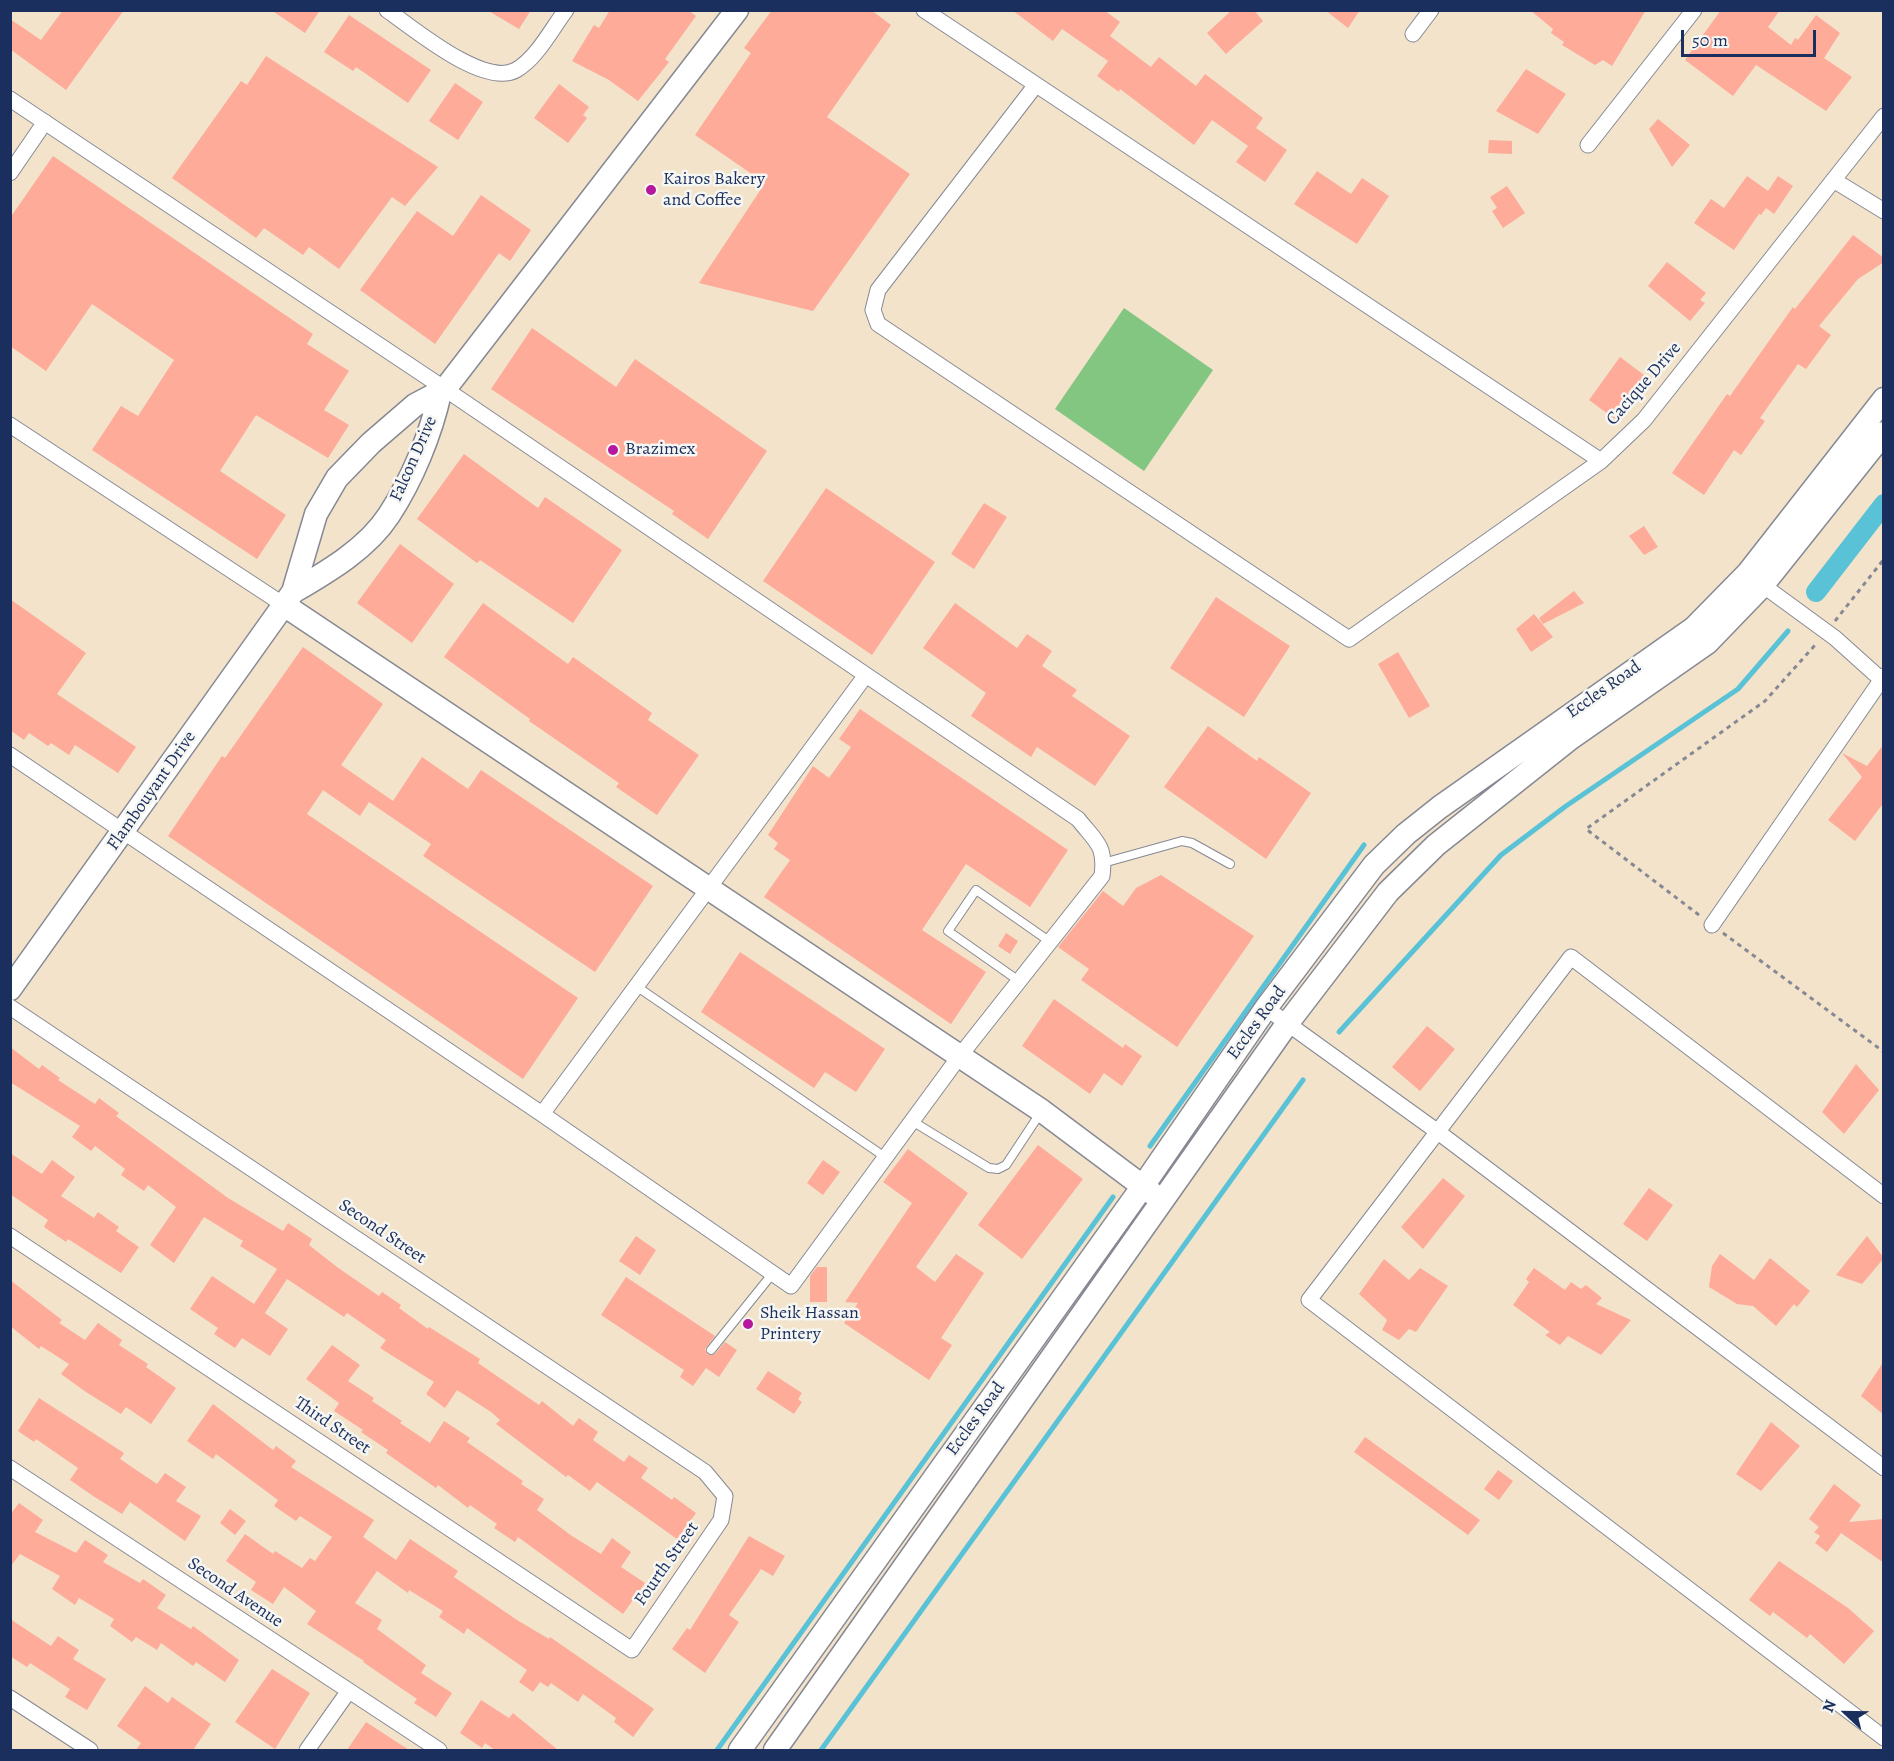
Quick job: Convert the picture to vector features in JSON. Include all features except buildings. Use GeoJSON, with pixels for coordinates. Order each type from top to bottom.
{"type":"FeatureCollection","features":[{"type":"Feature","properties":{"kind":"street"},"geometry":{"type":"LineString","coordinates":[[387,10],[473,67],[500,74],[513,72],[526,63],[566,10]]}},
{"type":"Feature","properties":{"kind":"street","name":"Falcon Drive"},"geometry":{"type":"LineString","coordinates":[[288,598],[358,548],[388,516],[434,417],[442,391],[737,10]]}},
{"type":"Feature","properties":{"kind":"street"},"geometry":{"type":"LineString","coordinates":[[924,10],[1600,461]]}},
{"type":"Feature","properties":{"kind":"street"},"geometry":{"type":"LineString","coordinates":[[1413,34],[1431,10]]}},
{"type":"Feature","properties":{"kind":"street"},"geometry":{"type":"LineString","coordinates":[[1588,145],[1694,10]]}},
{"type":"Feature","properties":{"kind":"street","name":"Cacique Drive"},"geometry":{"type":"LineString","coordinates":[[1035,86],[878,290],[873,309],[878,324],[1349,639],[1600,461],[1644,420],[1835,181],[1884,116]]}},
{"type":"Feature","properties":{"kind":"street"},"geometry":{"type":"LineString","coordinates":[[10,99],[1078,819],[1103,850],[1104,863],[1102,876],[959,1057],[791,1286],[542,1114],[10,755]]}},
{"type":"Feature","properties":{"kind":"street"},"geometry":{"type":"LineString","coordinates":[[10,173],[45,122]]}},
{"type":"Feature","properties":{"kind":"street"},"geometry":{"type":"LineString","coordinates":[[1835,181],[1884,211]]}},
{"type":"Feature","properties":{"kind":"street","name":"Falcon Drive"},"geometry":{"type":"LineString","coordinates":[[288,598],[316,514],[337,478],[371,443],[415,405],[442,391]]}},
{"type":"Feature","properties":{"kind":"street","name":"Eccles Road"},"geometry":{"type":"LineString","coordinates":[[775,1750],[1164,1202],[1287,1024],[1388,892],[1436,845],[1571,738],[1707,643],[1884,399]]}},
{"type":"Feature","properties":{"kind":"street"},"geometry":{"type":"LineString","coordinates":[[10,425],[288,598],[708,890],[1042,1111],[1164,1202]]}},
{"type":"Feature","properties":{"kind":"street","name":"Eccles Road"},"geometry":{"type":"LineString","coordinates":[[740,1750],[1143,1186],[1266,1008],[1374,865],[1406,834],[1440,807],[1694,628],[1755,579],[1884,433]]}},
{"type":"Feature","properties":{"kind":"street"},"geometry":{"type":"LineString","coordinates":[[1712,925],[1883,679],[1826,632],[1755,579]]}},
{"type":"Feature","properties":{"kind":"street","name":"Flambouyant Drive"},"geometry":{"type":"LineString","coordinates":[[10,989],[288,598]]}},
{"type":"Feature","properties":{"kind":"street"},"geometry":{"type":"LineString","coordinates":[[542,1114],[866,675]]}},
{"type":"Feature","properties":{"kind":"street"},"geometry":{"type":"LineString","coordinates":[[1884,1196],[1571,957],[1309,1300],[1884,1738]]}},
{"type":"Feature","properties":{"kind":"street","name":"Second Street"},"geometry":{"type":"LineString","coordinates":[[10,1007],[705,1472],[725,1496]]}},
{"type":"Feature","properties":{"kind":"street"},"geometry":{"type":"LineString","coordinates":[[1266,1008],[1438,1132],[1884,1468]]}},
{"type":"Feature","properties":{"kind":"street","name":"Third Street"},"geometry":{"type":"LineString","coordinates":[[10,1236],[632,1650]]}},
{"type":"Feature","properties":{"kind":"street","name":"Second Avenue"},"geometry":{"type":"LineString","coordinates":[[10,1467],[439,1750]]}},
{"type":"Feature","properties":{"kind":"street","name":"Fourth Street"},"geometry":{"type":"LineString","coordinates":[[632,1650],[721,1520],[725,1496]]}},
{"type":"Feature","properties":{"kind":"street"},"geometry":{"type":"LineString","coordinates":[[307,1750],[348,1692]]}},
{"type":"Feature","properties":{"kind":"street"},"geometry":{"type":"LineString","coordinates":[[10,1698],[90,1750]]}},
{"type":"Feature","properties":{"kind":"lane"},"geometry":{"type":"LineString","coordinates":[[1104,863],[1182,841],[1192,843],[1230,864]]}},
{"type":"Feature","properties":{"kind":"lane"},"geometry":{"type":"LineString","coordinates":[[1019,981],[948,931],[976,890],[1049,941]]}},
{"type":"Feature","properties":{"kind":"lane"},"geometry":{"type":"LineString","coordinates":[[636,986],[885,1157]]}},
{"type":"Feature","properties":{"kind":"lane"},"geometry":{"type":"LineString","coordinates":[[912,1121],[989,1168],[998,1169],[1006,1166],[1042,1111]]}},
{"type":"Feature","properties":{"kind":"lane"},"geometry":{"type":"LineString","coordinates":[[711,1350],[773,1273]]}},
{"type":"Feature","properties":{"kind":"path"},"geometry":{"type":"LineString","coordinates":[[1884,559],[1826,632],[1765,701],[1586,829],[1884,1052]]}},
{"type":"Feature","properties":{"kind":"green space"},"geometry":{"type":"Polygon","coordinates":[[[1124,308],[1213,370],[1144,471],[1055,409],[1124,308]]]}},
{"type":"Feature","properties":{"kind":"waterway"},"geometry":{"type":"LineString","coordinates":[[1816,592],[1884,504]]}},
{"type":"Feature","properties":{"kind":"waterway"},"geometry":{"type":"LineString","coordinates":[[1339,1032],[1501,855],[1566,806],[1738,689],[1788,631]]}},
{"type":"Feature","properties":{"kind":"waterway"},"geometry":{"type":"LineString","coordinates":[[1150,1146],[1364,845]]}},
{"type":"Feature","properties":{"kind":"waterway"},"geometry":{"type":"LineString","coordinates":[[821,1750],[1303,1080]]}},
{"type":"Feature","properties":{"kind":"waterway"},"geometry":{"type":"LineString","coordinates":[[717,1750],[1113,1197]]}},
{"type":"Feature","properties":{"kind":"place","name":"Kairos Bakery and Coffee"},"geometry":{"type":"Point","coordinates":[651,190]}},
{"type":"Feature","properties":{"kind":"place","name":"Brazimex"},"geometry":{"type":"Point","coordinates":[613,450]}},
{"type":"Feature","properties":{"kind":"place","name":"Sheik Hassan Printery"},"geometry":{"type":"Point","coordinates":[748,1324]}}]}
